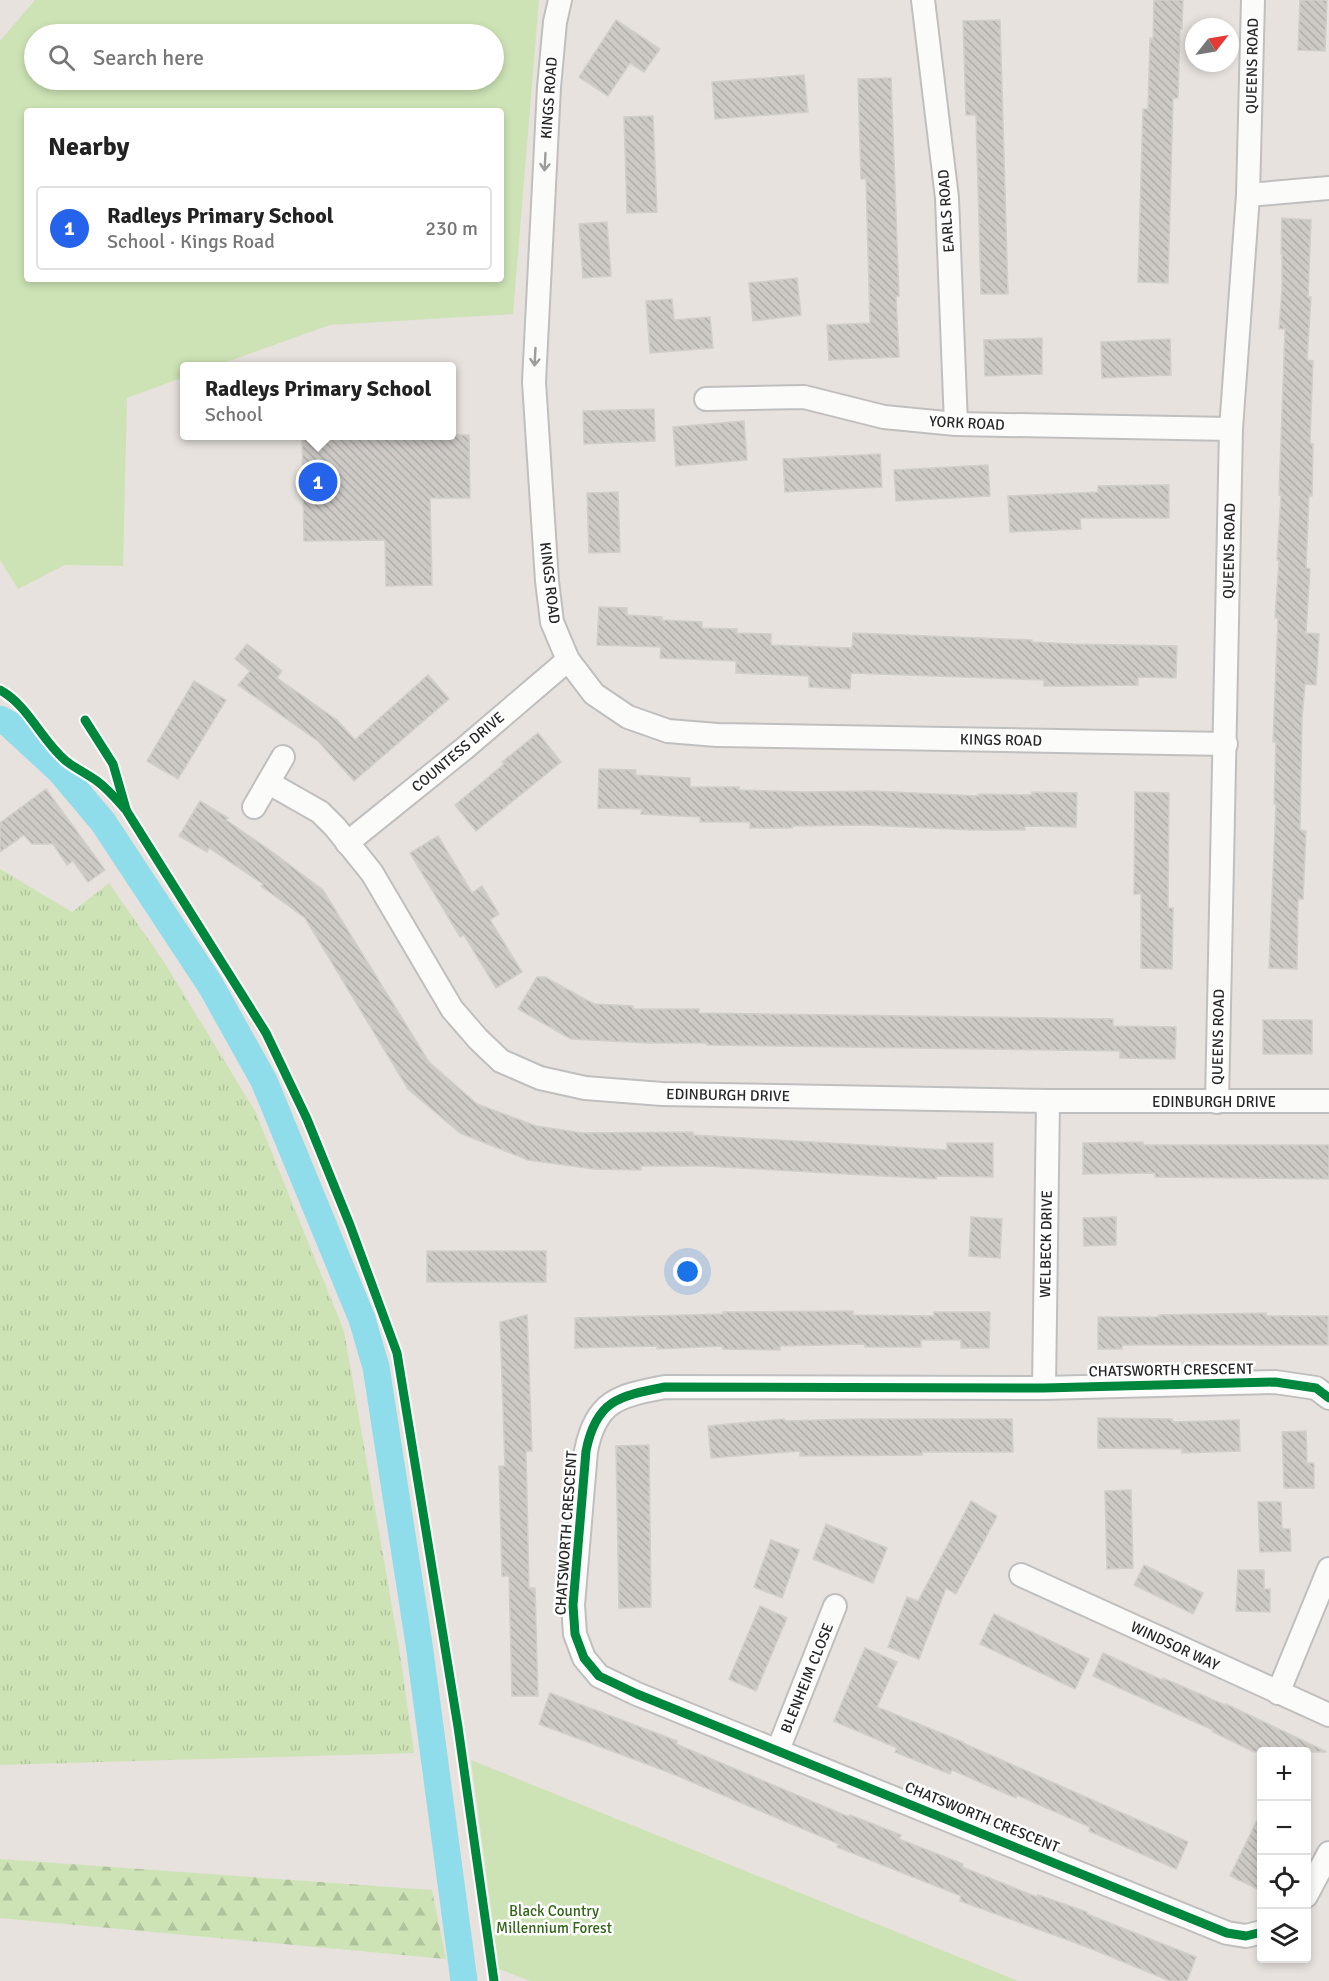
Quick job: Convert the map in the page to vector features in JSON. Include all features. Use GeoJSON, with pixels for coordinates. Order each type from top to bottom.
{"type":"FeatureCollection","features":[{"type":"Feature","properties":{"kind":"street","name":"KINGS ROAD"},"geometry":{"type":"LineString","coordinates":[[560,0],[555,22],[549,87],[534,382],[547,581],[552,622],[568,660],[594,694],[628,717],[668,731],[717,735],[1226,744]]}},
{"type":"Feature","properties":{"kind":"street","name":"EARLS ROAD"},"geometry":{"type":"LineString","coordinates":[[923,0],[947,198],[957,424]]}},
{"type":"Feature","properties":{"kind":"street","name":"QUEENS ROAD"},"geometry":{"type":"LineString","coordinates":[[1217,1102],[1231,429],[1248,195],[1253,0]]}},
{"type":"Feature","properties":{"kind":"street"},"geometry":{"type":"LineString","coordinates":[[1248,195],[1329,188]]}},
{"type":"Feature","properties":{"kind":"street","name":"YORK ROAD"},"geometry":{"type":"LineString","coordinates":[[706,399],[804,397],[884,417],[957,424],[1231,429]]}},
{"type":"Feature","properties":{"kind":"street","name":"COUNTESS DRIVE"},"geometry":{"type":"LineString","coordinates":[[347,843],[465,748],[568,660]]}},
{"type":"Feature","properties":{"kind":"street"},"geometry":{"type":"LineString","coordinates":[[254,807],[283,757]]}},
{"type":"Feature","properties":{"kind":"street","name":"EDINBURGH DRIVE"},"geometry":{"type":"LineString","coordinates":[[269,783],[320,813],[335,827],[372,873],[452,1009],[477,1039],[501,1061],[540,1078],[585,1088],[662,1094],[1048,1101],[1329,1101]]}},
{"type":"Feature","properties":{"kind":"street","name":"WELBECK DRIVE"},"geometry":{"type":"LineString","coordinates":[[1044,1388],[1048,1101]]}},
{"type":"Feature","properties":{"kind":"street","name":"CHATSWORTH CRESCENT"},"geometry":{"type":"LineString","coordinates":[[1257,1933],[1246,1936],[1227,1933],[628,1690],[599,1676],[584,1658],[575,1634],[573,1605],[586,1451],[590,1431],[602,1411],[631,1394],[666,1387],[1044,1388],[1275,1382],[1316,1388],[1329,1398]]}},
{"type":"Feature","properties":{"kind":"street"},"geometry":{"type":"LineString","coordinates":[[1278,1693],[1329,1569]]}},
{"type":"Feature","properties":{"kind":"street","name":"WINDSOR WAY"},"geometry":{"type":"LineString","coordinates":[[1021,1575],[1329,1715]]}},
{"type":"Feature","properties":{"kind":"street","name":"BLENHEIM CLOSE"},"geometry":{"type":"LineString","coordinates":[[778,1750],[835,1606]]}},
{"type":"Feature","properties":{"kind":"street"},"geometry":{"type":"LineString","coordinates":[[1311,1887],[1329,1853]]}},
{"type":"Feature","properties":{"kind":"green space"},"geometry":{"type":"Polygon","coordinates":[[[35,0],[539,0],[513,314],[330,325],[226,362],[180,362],[180,378],[127,398],[123,566],[65,565],[18,589],[0,560],[0,41],[35,0]]]}},
{"type":"Feature","properties":{"kind":"green space"},"geometry":{"type":"Polygon","coordinates":[[[0,869],[72,912],[109,883],[164,962],[255,1111],[344,1331],[399,1647],[414,1753],[0,1765],[0,869]]]}},
{"type":"Feature","properties":{"kind":"green space","name":"Black Country Millennium Forest"},"geometry":{"type":"Polygon","coordinates":[[[471,1760],[1018,1981],[530,1981],[499,1969],[471,1760]]]}},
{"type":"Feature","properties":{"kind":"green space"},"geometry":{"type":"Polygon","coordinates":[[[0,1859],[432,1890],[446,1959],[0,1918],[0,1859]]]}},
{"type":"Feature","properties":{"kind":"building"},"geometry":{"type":"Polygon","coordinates":[[[1154,0],[1183,0],[1178,98],[1173,98],[1168,283],[1138,282],[1143,109],[1148,109],[1150,38],[1153,39],[1154,0]]]}},
{"type":"Feature","properties":{"kind":"building"},"geometry":{"type":"Polygon","coordinates":[[[1300,0],[1327,0],[1325,51],[1298,50],[1300,0]]]}},
{"type":"Feature","properties":{"kind":"building"},"geometry":{"type":"Polygon","coordinates":[[[616,20],[660,49],[644,72],[630,63],[608,96],[579,77],[616,20]]]}},
{"type":"Feature","properties":{"kind":"building"},"geometry":{"type":"Polygon","coordinates":[[[1000,20],[1008,294],[981,294],[976,115],[966,115],[963,21],[1000,20]]]}},
{"type":"Feature","properties":{"kind":"building"},"geometry":{"type":"Polygon","coordinates":[[[804,75],[808,112],[715,119],[712,82],[804,75]]]}},
{"type":"Feature","properties":{"kind":"building"},"geometry":{"type":"Polygon","coordinates":[[[891,78],[899,357],[829,360],[827,325],[870,323],[866,179],[861,179],[858,79],[891,78]]]}},
{"type":"Feature","properties":{"kind":"building"},"geometry":{"type":"Polygon","coordinates":[[[653,116],[657,212],[627,213],[624,117],[653,116]]]}},
{"type":"Feature","properties":{"kind":"building"},"geometry":{"type":"Polygon","coordinates":[[[1282,218],[1311,220],[1308,297],[1311,297],[1307,360],[1313,361],[1310,443],[1313,444],[1312,496],[1309,496],[1306,568],[1310,569],[1306,633],[1319,634],[1316,685],[1305,684],[1302,718],[1300,830],[1306,831],[1303,899],[1298,899],[1297,969],[1269,968],[1276,804],[1274,804],[1276,742],[1273,742],[1278,618],[1275,618],[1279,560],[1277,560],[1285,329],[1279,329],[1282,289],[1282,218]]]}},
{"type":"Feature","properties":{"kind":"building"},"geometry":{"type":"Polygon","coordinates":[[[607,222],[611,276],[583,278],[579,224],[607,222]]]}},
{"type":"Feature","properties":{"kind":"building"},"geometry":{"type":"Polygon","coordinates":[[[797,278],[801,315],[753,321],[749,283],[797,278]]]}},
{"type":"Feature","properties":{"kind":"building"},"geometry":{"type":"Polygon","coordinates":[[[672,299],[674,320],[710,317],[713,348],[650,353],[646,301],[672,299]]]}},
{"type":"Feature","properties":{"kind":"building"},"geometry":{"type":"Polygon","coordinates":[[[1042,338],[1042,374],[985,376],[984,340],[1042,338]]]}},
{"type":"Feature","properties":{"kind":"building"},"geometry":{"type":"Polygon","coordinates":[[[1170,339],[1171,375],[1102,378],[1101,342],[1170,339]]]}},
{"type":"Feature","properties":{"kind":"building"},"geometry":{"type":"Polygon","coordinates":[[[654,409],[655,441],[584,444],[583,411],[654,409]]]}},
{"type":"Feature","properties":{"kind":"building"},"geometry":{"type":"Polygon","coordinates":[[[744,421],[747,460],[676,466],[673,427],[744,421]]]}},
{"type":"Feature","properties":{"kind":"building"},"geometry":{"type":"Polygon","coordinates":[[[456,435],[469,435],[470,498],[430,498],[432,585],[386,586],[385,540],[304,541],[302,440],[456,440],[456,435]]]}},
{"type":"Feature","properties":{"kind":"building"},"geometry":{"type":"Polygon","coordinates":[[[880,454],[882,487],[785,492],[783,459],[880,454]]]}},
{"type":"Feature","properties":{"kind":"building"},"geometry":{"type":"Polygon","coordinates":[[[988,465],[990,496],[896,501],[894,470],[988,465]]]}},
{"type":"Feature","properties":{"kind":"building"},"geometry":{"type":"Polygon","coordinates":[[[1169,485],[1169,518],[1080,518],[1081,529],[1010,532],[1008,496],[1098,492],[1098,486],[1169,485]]]}},
{"type":"Feature","properties":{"kind":"building"},"geometry":{"type":"Polygon","coordinates":[[[618,492],[620,552],[589,553],[587,493],[618,492]]]}},
{"type":"Feature","properties":{"kind":"building"},"geometry":{"type":"Polygon","coordinates":[[[599,607],[627,608],[627,615],[702,622],[702,628],[737,629],[737,633],[771,634],[771,645],[852,648],[853,633],[1032,640],[1032,642],[1072,644],[1177,646],[1176,678],[1138,677],[1138,685],[1044,686],[1044,680],[851,673],[850,689],[809,687],[809,676],[736,673],[736,661],[660,658],[661,647],[597,645],[599,607]]]}},
{"type":"Feature","properties":{"kind":"building"},"geometry":{"type":"Polygon","coordinates":[[[247,644],[282,671],[277,678],[337,720],[355,740],[428,675],[449,699],[354,781],[318,741],[238,685],[250,671],[235,659],[247,644]]]}},
{"type":"Feature","properties":{"kind":"building"},"geometry":{"type":"Polygon","coordinates":[[[194,681],[226,700],[178,779],[147,761],[194,681]]]}},
{"type":"Feature","properties":{"kind":"building"},"geometry":{"type":"Polygon","coordinates":[[[538,733],[561,762],[476,831],[455,805],[538,733]]]}},
{"type":"Feature","properties":{"kind":"building"},"geometry":{"type":"Polygon","coordinates":[[[599,769],[636,770],[635,775],[690,778],[690,787],[739,787],[739,790],[872,791],[978,796],[979,794],[1032,795],[1032,792],[1077,793],[1076,827],[1025,826],[1025,830],[866,825],[750,828],[750,822],[700,822],[700,817],[641,814],[642,809],[598,808],[599,769]]]}},
{"type":"Feature","properties":{"kind":"building"},"geometry":{"type":"Polygon","coordinates":[[[46,789],[105,870],[88,882],[73,861],[67,865],[53,844],[32,844],[24,835],[0,852],[0,823],[46,789]]]}},
{"type":"Feature","properties":{"kind":"building"},"geometry":{"type":"Polygon","coordinates":[[[1135,792],[1169,793],[1168,908],[1173,908],[1172,969],[1141,968],[1141,894],[1134,894],[1135,792]]]}},
{"type":"Feature","properties":{"kind":"building"},"geometry":{"type":"Polygon","coordinates":[[[200,801],[228,818],[226,820],[323,890],[429,1062],[477,1104],[536,1126],[582,1133],[693,1132],[693,1135],[947,1150],[947,1143],[993,1143],[993,1177],[936,1176],[936,1179],[705,1166],[641,1166],[641,1170],[594,1169],[528,1160],[460,1133],[408,1089],[305,918],[261,886],[263,884],[209,848],[207,852],[179,836],[200,801]]]}},
{"type":"Feature","properties":{"kind":"building"},"geometry":{"type":"Polygon","coordinates":[[[438,836],[472,893],[482,886],[499,914],[490,920],[522,972],[496,988],[464,935],[460,937],[410,853],[438,836]]]}},
{"type":"Feature","properties":{"kind":"building"},"geometry":{"type":"Polygon","coordinates":[[[537,977],[545,977],[594,1004],[633,1006],[633,1009],[699,1009],[699,1013],[1113,1019],[1113,1026],[1176,1027],[1175,1059],[1120,1058],[1120,1051],[707,1045],[707,1043],[571,1039],[518,1009],[537,977]]]}},
{"type":"Feature","properties":{"kind":"building"},"geometry":{"type":"Polygon","coordinates":[[[1263,1020],[1312,1020],[1312,1054],[1263,1054],[1263,1020]]]}},
{"type":"Feature","properties":{"kind":"building"},"geometry":{"type":"Polygon","coordinates":[[[1143,1142],[1143,1145],[1329,1145],[1329,1179],[1155,1177],[1155,1173],[1083,1174],[1083,1143],[1143,1142]]]}},
{"type":"Feature","properties":{"kind":"building"},"geometry":{"type":"Polygon","coordinates":[[[971,1217],[1002,1219],[1000,1258],[969,1256],[971,1217]]]}},
{"type":"Feature","properties":{"kind":"building"},"geometry":{"type":"Polygon","coordinates":[[[1116,1217],[1116,1245],[1084,1246],[1083,1218],[1116,1217]]]}},
{"type":"Feature","properties":{"kind":"building"},"geometry":{"type":"Polygon","coordinates":[[[427,1251],[546,1251],[546,1282],[427,1282],[427,1251]]]}},
{"type":"Feature","properties":{"kind":"building"},"geometry":{"type":"Polygon","coordinates":[[[853,1311],[853,1315],[934,1316],[934,1312],[990,1312],[989,1348],[961,1348],[961,1340],[921,1340],[921,1347],[865,1347],[865,1344],[780,1346],[780,1350],[723,1349],[723,1346],[657,1349],[657,1346],[575,1348],[575,1318],[723,1314],[723,1312],[853,1311]]]}},
{"type":"Feature","properties":{"kind":"building"},"geometry":{"type":"Polygon","coordinates":[[[1266,1313],[1266,1316],[1328,1316],[1328,1345],[1122,1345],[1122,1349],[1098,1349],[1098,1317],[1266,1313]]]}},
{"type":"Feature","properties":{"kind":"building"},"geometry":{"type":"Polygon","coordinates":[[[527,1315],[532,1451],[526,1451],[529,1588],[535,1588],[538,1696],[512,1696],[509,1576],[502,1576],[499,1466],[505,1466],[500,1322],[527,1315]]]}},
{"type":"Feature","properties":{"kind":"building"},"geometry":{"type":"Polygon","coordinates":[[[1098,1418],[1172,1419],[1172,1422],[1239,1420],[1240,1451],[1182,1453],[1182,1449],[1098,1448],[1098,1418]]]}},
{"type":"Feature","properties":{"kind":"building"},"geometry":{"type":"Polygon","coordinates":[[[784,1419],[785,1421],[1012,1419],[1013,1452],[800,1456],[800,1451],[711,1458],[708,1426],[784,1419]]]}},
{"type":"Feature","properties":{"kind":"building"},"geometry":{"type":"Polygon","coordinates":[[[1306,1431],[1307,1463],[1314,1463],[1314,1488],[1284,1488],[1282,1432],[1306,1431]]]}},
{"type":"Feature","properties":{"kind":"building"},"geometry":{"type":"Polygon","coordinates":[[[649,1445],[651,1607],[619,1608],[616,1446],[649,1445]]]}},
{"type":"Feature","properties":{"kind":"building"},"geometry":{"type":"Polygon","coordinates":[[[1131,1490],[1133,1568],[1107,1569],[1105,1491],[1131,1490]]]}},
{"type":"Feature","properties":{"kind":"building"},"geometry":{"type":"Polygon","coordinates":[[[971,1501],[997,1516],[956,1594],[946,1588],[919,1659],[888,1647],[907,1597],[918,1601],[971,1501]]]}},
{"type":"Feature","properties":{"kind":"building"},"geometry":{"type":"Polygon","coordinates":[[[1258,1502],[1281,1502],[1282,1529],[1290,1529],[1291,1551],[1260,1552],[1258,1502]]]}},
{"type":"Feature","properties":{"kind":"building"},"geometry":{"type":"Polygon","coordinates":[[[826,1524],[887,1548],[873,1583],[813,1559],[826,1524]]]}},
{"type":"Feature","properties":{"kind":"building"},"geometry":{"type":"Polygon","coordinates":[[[771,1540],[799,1550],[782,1598],[754,1587],[771,1540]]]}},
{"type":"Feature","properties":{"kind":"building"},"geometry":{"type":"Polygon","coordinates":[[[1144,1565],[1203,1593],[1193,1614],[1134,1585],[1144,1565]]]}},
{"type":"Feature","properties":{"kind":"building"},"geometry":{"type":"Polygon","coordinates":[[[1238,1570],[1264,1570],[1264,1589],[1270,1589],[1270,1612],[1236,1611],[1238,1570]]]}},
{"type":"Feature","properties":{"kind":"building"},"geometry":{"type":"Polygon","coordinates":[[[760,1606],[787,1618],[756,1691],[729,1679],[760,1606]]]}},
{"type":"Feature","properties":{"kind":"building"},"geometry":{"type":"Polygon","coordinates":[[[994,1614],[1089,1659],[1075,1689],[980,1644],[994,1614]]]}},
{"type":"Feature","properties":{"kind":"building"},"geometry":{"type":"Polygon","coordinates":[[[865,1648],[897,1662],[877,1707],[963,1742],[1188,1842],[1176,1869],[1089,1831],[1090,1827],[1017,1795],[1016,1798],[952,1770],[950,1774],[895,1752],[897,1748],[834,1721],[865,1648]]]}},
{"type":"Feature","properties":{"kind":"building"},"geometry":{"type":"Polygon","coordinates":[[[1103,1653],[1162,1680],[1163,1678],[1226,1704],[1327,1752],[1311,1752],[1311,1747],[1257,1747],[1257,1752],[1254,1752],[1213,1730],[1093,1676],[1103,1653]]]}},
{"type":"Feature","properties":{"kind":"building"},"geometry":{"type":"Polygon","coordinates":[[[550,1693],[677,1741],[676,1744],[849,1817],[850,1815],[901,1835],[899,1839],[963,1864],[962,1867],[1037,1897],[1038,1895],[1087,1912],[1087,1914],[1196,1957],[1187,1981],[1170,1981],[1087,1947],[960,1901],[961,1896],[837,1847],[839,1844],[668,1772],[539,1724],[550,1693]]]}},
{"type":"Feature","properties":{"kind":"building"},"geometry":{"type":"Polygon","coordinates":[[[1257,1820],[1257,1889],[1230,1876],[1257,1820]]]}},
{"type":"Feature","properties":{"kind":"waterway"},"geometry":{"type":"LineString","coordinates":[[0,719],[9,724],[60,771],[103,822],[211,986],[264,1081],[362,1319],[376,1367],[419,1644],[464,1981]]}},
{"type":"Feature","properties":{"kind":"cycle path"},"geometry":{"type":"LineString","coordinates":[[0,690],[19,705],[57,753],[101,784],[126,810],[266,1033],[307,1119],[350,1225],[397,1353],[458,1727],[494,1981]]}},
{"type":"Feature","properties":{"kind":"cycle path"},"geometry":{"type":"LineString","coordinates":[[85,720],[113,764],[126,809]]}},
{"type":"Feature","properties":{"kind":"cycle path"},"geometry":{"type":"LineString","coordinates":[[1257,1933],[1246,1936],[1227,1933],[637,1694],[599,1676],[584,1658],[575,1634],[573,1605],[586,1451],[596,1421],[612,1403],[635,1394],[665,1387],[1044,1388],[1275,1382],[1316,1388],[1329,1398]]}},
{"type":"Feature","properties":{"kind":"place","name":"Radleys Primary School"},"geometry":{"type":"Point","coordinates":[318,482]}}]}
